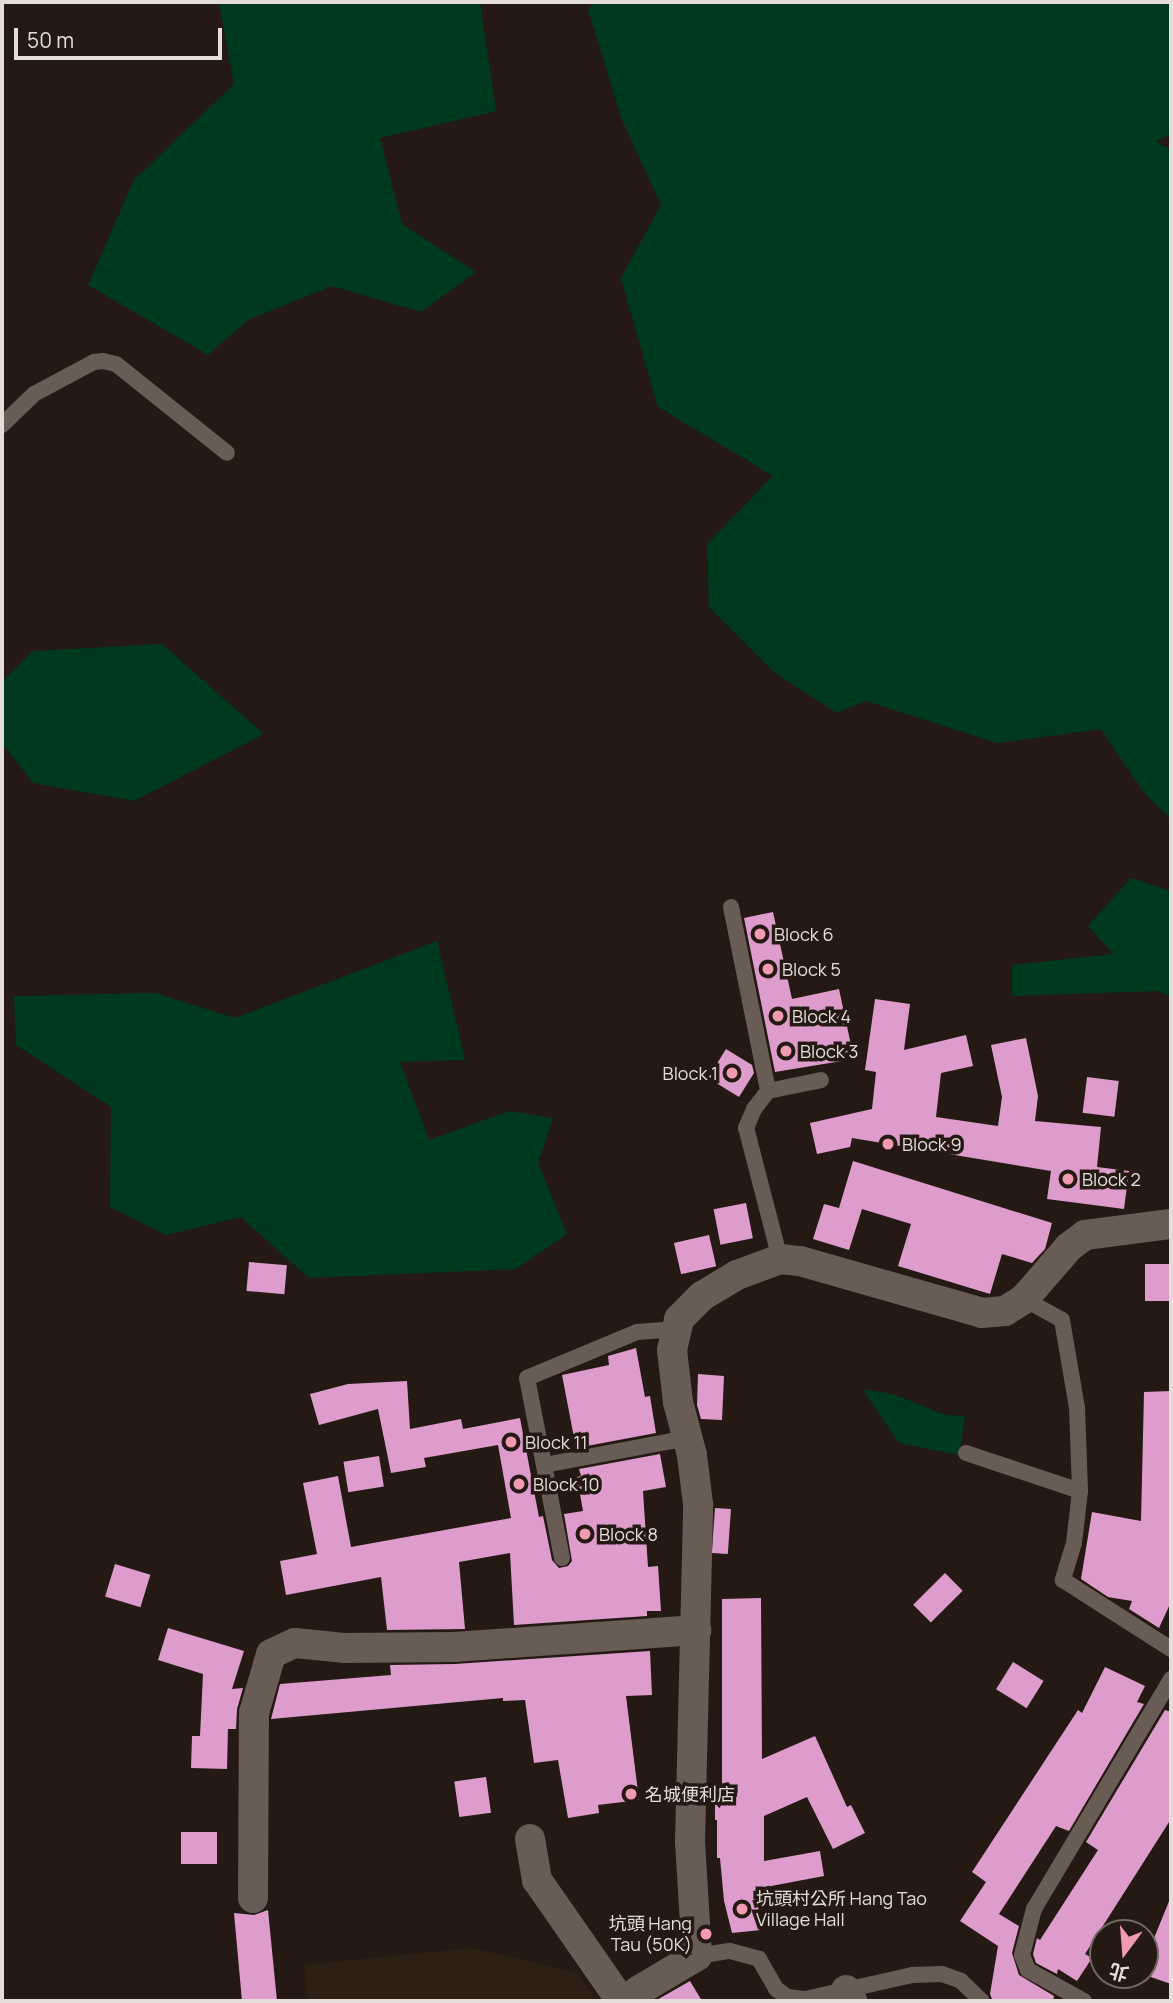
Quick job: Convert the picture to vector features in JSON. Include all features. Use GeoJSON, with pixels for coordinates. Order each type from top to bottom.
{"type":"FeatureCollection","features":[{"type":"Feature","properties":{"kind":"street"},"geometry":{"type":"LineString","coordinates":[[631,2001],[638,1991],[696,1956],[690,1842],[698,1504],[688,1438],[678,1402],[672,1350],[679,1319],[702,1296],[737,1275],[780,1259],[800,1261],[982,1313],[1005,1311],[1024,1299],[1069,1247],[1085,1236],[1171,1224]]}},
{"type":"Feature","properties":{"kind":"street"},"geometry":{"type":"LineString","coordinates":[[253,1898],[254,1713],[271,1654],[295,1643],[344,1648],[454,1647],[696,1630]]}},
{"type":"Feature","properties":{"kind":"street"},"geometry":{"type":"LineString","coordinates":[[530,1839],[537,1880],[621,2001]]}},
{"type":"Feature","properties":{"kind":"lane"},"geometry":{"type":"LineString","coordinates":[[2,425],[34,394],[94,362],[103,361],[116,364],[227,453]]}},
{"type":"Feature","properties":{"kind":"lane"},"geometry":{"type":"LineString","coordinates":[[731,907],[768,1091]]}},
{"type":"Feature","properties":{"kind":"lane"},"geometry":{"type":"LineString","coordinates":[[780,1259],[746,1128],[754,1109],[768,1091],[821,1080]]}},
{"type":"Feature","properties":{"kind":"lane"},"geometry":{"type":"LineString","coordinates":[[1024,1299],[1062,1320],[1077,1408],[1080,1491],[1074,1543],[1063,1580],[1171,1649]]}},
{"type":"Feature","properties":{"kind":"lane"},"geometry":{"type":"LineString","coordinates":[[562,1558],[527,1378],[637,1332],[677,1329]]}},
{"type":"Feature","properties":{"kind":"lane"},"geometry":{"type":"LineString","coordinates":[[544,1465],[688,1438]]}},
{"type":"Feature","properties":{"kind":"lane"},"geometry":{"type":"LineString","coordinates":[[966,1453],[1080,1491]]}},
{"type":"Feature","properties":{"kind":"lane"},"geometry":{"type":"LineString","coordinates":[[1084,2001],[1028,1970],[1022,1955],[1034,1909],[1171,1679]]}},
{"type":"Feature","properties":{"kind":"lane"},"geometry":{"type":"LineString","coordinates":[[696,1956],[730,1951],[760,1959],[776,1989],[788,1997],[805,1999],[849,1996],[912,1975],[942,1974],[961,1981],[982,2001]]}},
{"type":"Feature","properties":{"kind":"shaded area"},"geometry":{"type":"Polygon","coordinates":[[[472,1948],[578,1973],[596,2001],[308,2001],[304,1965],[472,1948]]]}},
{"type":"Feature","properties":{"kind":"green space"},"geometry":{"type":"Polygon","coordinates":[[[219,2],[480,2],[496,111],[380,138],[402,224],[476,272],[421,312],[332,286],[248,320],[208,355],[88,285],[134,180],[234,84],[219,2]]]}},
{"type":"Feature","properties":{"kind":"green space"},"geometry":{"type":"Polygon","coordinates":[[[595,2],[1171,2],[1171,134],[1156,141],[1171,150],[1171,819],[1145,794],[1101,729],[997,743],[866,701],[837,713],[775,673],[709,607],[707,544],[773,476],[658,407],[621,278],[661,205],[622,120],[588,9],[595,2]]]}},
{"type":"Feature","properties":{"kind":"green space"},"geometry":{"type":"Polygon","coordinates":[[[162,644],[264,734],[134,801],[33,783],[2,743],[2,682],[33,651],[162,644]]]}},
{"type":"Feature","properties":{"kind":"green space"},"geometry":{"type":"Polygon","coordinates":[[[1131,878],[1171,891],[1171,998],[1160,991],[1012,996],[1012,965],[1114,954],[1088,926],[1131,878]]]}},
{"type":"Feature","properties":{"kind":"green space"},"geometry":{"type":"Polygon","coordinates":[[[437,941],[465,1060],[400,1062],[429,1140],[509,1111],[553,1118],[538,1163],[567,1234],[516,1269],[309,1278],[241,1217],[166,1235],[110,1207],[111,1107],[16,1045],[14,996],[155,993],[235,1018],[437,941]]]}},
{"type":"Feature","properties":{"kind":"green space"},"geometry":{"type":"Polygon","coordinates":[[[862,1389],[893,1394],[945,1415],[965,1416],[959,1455],[899,1443],[862,1389]]]}},
{"type":"Feature","properties":{"kind":"building"},"geometry":{"type":"Polygon","coordinates":[[[773,912],[792,999],[839,989],[854,1059],[775,1072],[744,918],[773,912]]]}},
{"type":"Feature","properties":{"kind":"building"},"geometry":{"type":"Polygon","coordinates":[[[875,999],[910,1004],[904,1050],[966,1035],[973,1066],[941,1073],[936,1117],[998,1126],[1002,1097],[991,1045],[1026,1038],[1038,1096],[1035,1121],[1101,1127],[1097,1167],[1129,1171],[1124,1209],[1047,1199],[1051,1171],[852,1138],[850,1147],[817,1154],[810,1123],[872,1109],[876,1072],[865,1070],[875,999]]]}},
{"type":"Feature","properties":{"kind":"building","name":"Block 1"},"geometry":{"type":"Polygon","coordinates":[[[726,1049],[752,1065],[754,1073],[739,1097],[708,1078],[726,1049]]]}},
{"type":"Feature","properties":{"kind":"building"},"geometry":{"type":"Polygon","coordinates":[[[1087,1077],[1119,1081],[1114,1117],[1083,1113],[1087,1077]]]}},
{"type":"Feature","properties":{"kind":"building"},"geometry":{"type":"Polygon","coordinates":[[[853,1161],[1052,1223],[1045,1249],[1032,1263],[1002,1254],[990,1294],[898,1266],[911,1224],[862,1209],[849,1250],[813,1239],[824,1204],[839,1208],[853,1161]]]}},
{"type":"Feature","properties":{"kind":"building"},"geometry":{"type":"Polygon","coordinates":[[[746,1203],[753,1238],[720,1245],[714,1209],[746,1203]]]}},
{"type":"Feature","properties":{"kind":"building"},"geometry":{"type":"Polygon","coordinates":[[[709,1235],[716,1266],[681,1274],[674,1243],[709,1235]]]}},
{"type":"Feature","properties":{"kind":"building"},"geometry":{"type":"Polygon","coordinates":[[[249,1262],[287,1265],[284,1294],[246,1291],[249,1262]]]}},
{"type":"Feature","properties":{"kind":"building"},"geometry":{"type":"Polygon","coordinates":[[[1145,1264],[1171,1264],[1171,1301],[1145,1301],[1145,1264]]]}},
{"type":"Feature","properties":{"kind":"building"},"geometry":{"type":"Polygon","coordinates":[[[636,1348],[645,1397],[650,1396],[656,1433],[576,1448],[562,1375],[609,1365],[608,1356],[636,1348]]]}},
{"type":"Feature","properties":{"kind":"building"},"geometry":{"type":"Polygon","coordinates":[[[698,1374],[724,1376],[722,1420],[701,1419],[697,1405],[698,1374]]]}},
{"type":"Feature","properties":{"kind":"building"},"geometry":{"type":"Polygon","coordinates":[[[407,1381],[410,1429],[461,1419],[463,1429],[520,1418],[539,1517],[543,1516],[552,1560],[559,1568],[568,1566],[572,1561],[564,1514],[583,1511],[577,1477],[581,1476],[579,1469],[660,1454],[666,1487],[643,1491],[648,1567],[658,1566],[661,1611],[647,1611],[647,1616],[514,1625],[510,1553],[459,1562],[465,1629],[387,1630],[381,1577],[286,1595],[280,1561],[317,1554],[303,1483],[338,1476],[351,1547],[511,1518],[498,1445],[424,1458],[426,1467],[391,1473],[378,1409],[319,1425],[310,1394],[348,1384],[407,1381]]]}},
{"type":"Feature","properties":{"kind":"building"},"geometry":{"type":"Polygon","coordinates":[[[1171,1391],[1171,1602],[1159,1628],[1129,1609],[1132,1601],[1108,1597],[1081,1579],[1092,1512],[1141,1521],[1144,1392],[1171,1391]]]}},
{"type":"Feature","properties":{"kind":"building"},"geometry":{"type":"Polygon","coordinates":[[[379,1456],[384,1487],[348,1492],[343,1462],[379,1456]]]}},
{"type":"Feature","properties":{"kind":"building"},"geometry":{"type":"Polygon","coordinates":[[[715,1508],[731,1509],[728,1554],[712,1553],[715,1508]]]}},
{"type":"Feature","properties":{"kind":"building"},"geometry":{"type":"Polygon","coordinates":[[[115,1564],[150,1575],[140,1607],[105,1597],[115,1564]]]}},
{"type":"Feature","properties":{"kind":"building"},"geometry":{"type":"Polygon","coordinates":[[[945,1573],[963,1591],[931,1622],[913,1605],[945,1573]]]}},
{"type":"Feature","properties":{"kind":"building"},"geometry":{"type":"Polygon","coordinates":[[[761,1598],[762,1759],[815,1736],[847,1807],[851,1805],[865,1833],[833,1849],[807,1797],[764,1816],[764,1861],[820,1851],[824,1876],[756,1889],[761,1930],[732,1933],[724,1901],[720,1858],[717,1858],[715,1820],[715,1794],[722,1794],[722,1599],[761,1598]]]}},
{"type":"Feature","properties":{"kind":"building"},"geometry":{"type":"Polygon","coordinates":[[[168,1628],[244,1651],[232,1689],[243,1688],[237,1709],[236,1729],[228,1729],[227,1769],[191,1768],[192,1736],[200,1736],[203,1674],[158,1660],[168,1628]]]}},
{"type":"Feature","properties":{"kind":"building"},"geometry":{"type":"Polygon","coordinates":[[[650,1651],[652,1695],[626,1696],[639,1800],[598,1805],[599,1813],[568,1818],[558,1760],[534,1763],[525,1700],[503,1701],[503,1698],[271,1719],[280,1684],[391,1675],[390,1665],[455,1664],[650,1651]]]}},
{"type":"Feature","properties":{"kind":"building"},"geometry":{"type":"Polygon","coordinates":[[[1013,1662],[1044,1681],[1027,1708],[996,1689],[1013,1662]]]}},
{"type":"Feature","properties":{"kind":"building"},"geometry":{"type":"Polygon","coordinates":[[[1105,1667],[1145,1686],[1137,1702],[1144,1704],[1069,1831],[1056,1826],[999,1914],[1019,1926],[1012,1953],[1019,1975],[1054,1996],[1053,2001],[992,1999],[990,1994],[998,1946],[960,1921],[986,1882],[972,1872],[1078,1710],[1082,1713],[1105,1667]]]}},
{"type":"Feature","properties":{"kind":"building"},"geometry":{"type":"Polygon","coordinates":[[[1165,1710],[1171,1712],[1171,1819],[1107,1919],[1089,1919],[1089,1948],[1085,1954],[1089,1956],[1089,1963],[1077,1981],[1058,1969],[1057,1974],[1036,1963],[1033,1954],[1037,1938],[1040,1940],[1098,1850],[1086,1842],[1165,1710]]]}},
{"type":"Feature","properties":{"kind":"building"},"geometry":{"type":"Polygon","coordinates":[[[486,1777],[491,1813],[459,1817],[454,1781],[486,1777]]]}},
{"type":"Feature","properties":{"kind":"building"},"geometry":{"type":"Polygon","coordinates":[[[181,1832],[217,1832],[217,1864],[181,1864],[181,1832]]]}},
{"type":"Feature","properties":{"kind":"building"},"geometry":{"type":"Polygon","coordinates":[[[1171,1899],[1171,1984],[1159,1980],[1159,1926],[1171,1899]]]}},
{"type":"Feature","properties":{"kind":"building"},"geometry":{"type":"Polygon","coordinates":[[[268,1910],[277,2001],[242,2001],[234,1913],[254,1915],[268,1910]]]}},
{"type":"Feature","properties":{"kind":"building"},"geometry":{"type":"Polygon","coordinates":[[[690,1981],[702,2001],[655,2001],[690,1981]]]}},
{"type":"Feature","properties":{"kind":"place","name":"Block 6"},"geometry":{"type":"Point","coordinates":[760,934]}},
{"type":"Feature","properties":{"kind":"place","name":"Block 5"},"geometry":{"type":"Point","coordinates":[768,969]}},
{"type":"Feature","properties":{"kind":"place","name":"Block 4"},"geometry":{"type":"Point","coordinates":[778,1016]}},
{"type":"Feature","properties":{"kind":"place","name":"Block 3"},"geometry":{"type":"Point","coordinates":[786,1051]}},
{"type":"Feature","properties":{"kind":"place","name":"Block 1"},"geometry":{"type":"Point","coordinates":[732,1073]}},
{"type":"Feature","properties":{"kind":"place","name":"Block 9"},"geometry":{"type":"Point","coordinates":[888,1144]}},
{"type":"Feature","properties":{"kind":"place","name":"Block 2"},"geometry":{"type":"Point","coordinates":[1068,1179]}},
{"type":"Feature","properties":{"kind":"place","name":"Block 11"},"geometry":{"type":"Point","coordinates":[511,1442]}},
{"type":"Feature","properties":{"kind":"place","name":"Block 10"},"geometry":{"type":"Point","coordinates":[519,1484]}},
{"type":"Feature","properties":{"kind":"place","name":"Block 8"},"geometry":{"type":"Point","coordinates":[585,1534]}},
{"type":"Feature","properties":{"kind":"place","name":"名城便利店"},"geometry":{"type":"Point","coordinates":[631,1794]}},
{"type":"Feature","properties":{"kind":"place","name":"坑頭村公所 Hang Tao Village Hall"},"geometry":{"type":"Point","coordinates":[742,1909]}},
{"type":"Feature","properties":{"kind":"place","name":"坑頭 Hang Tau (50K)"},"geometry":{"type":"Point","coordinates":[706,1934]}}]}
